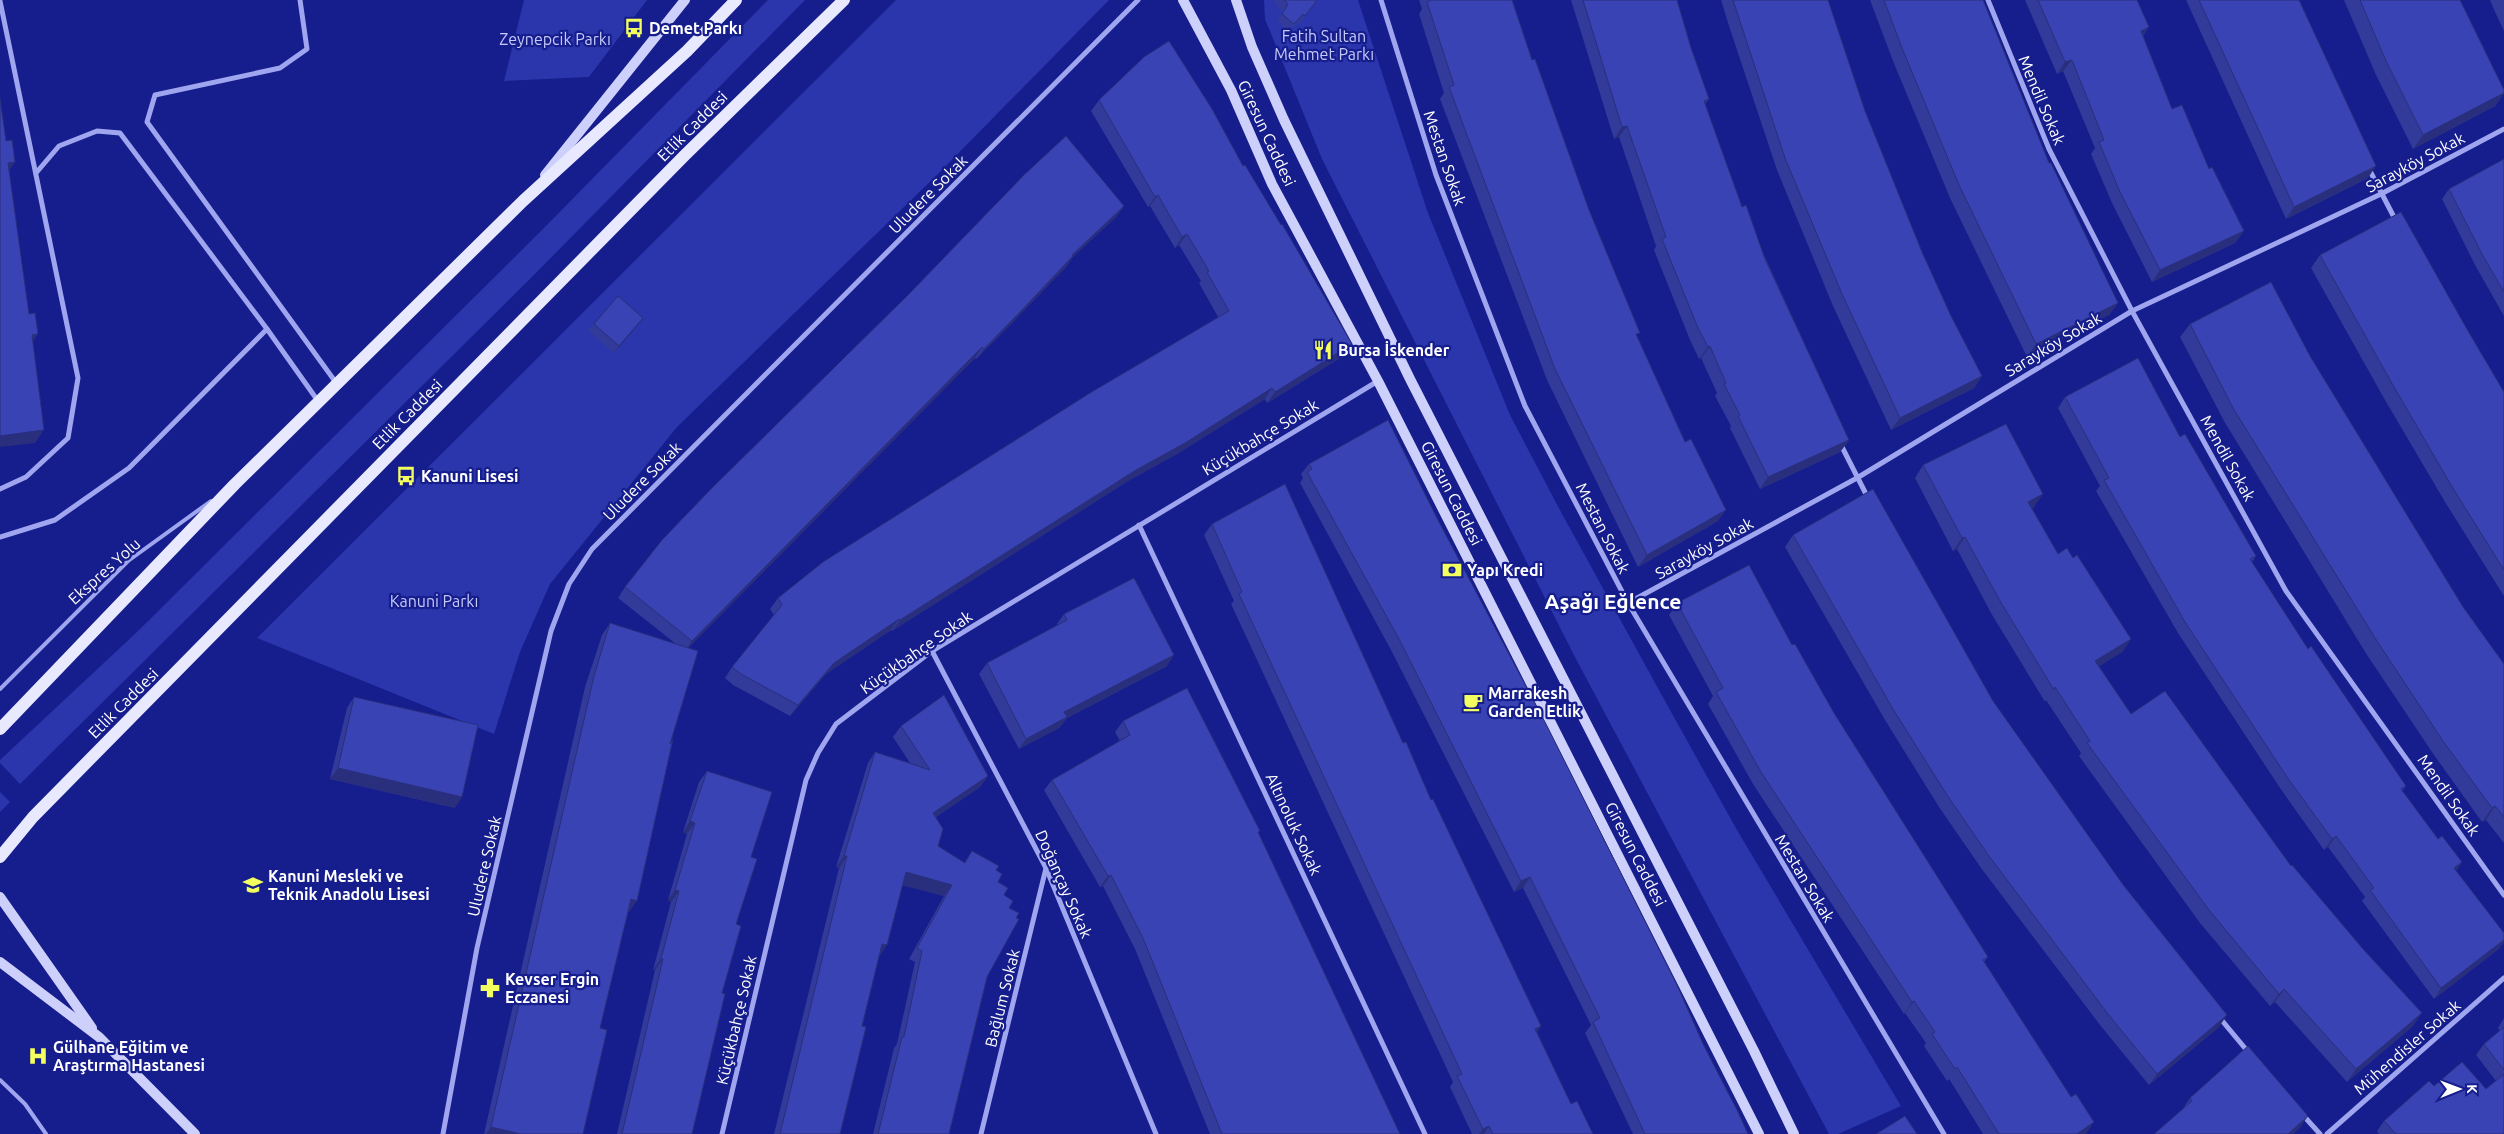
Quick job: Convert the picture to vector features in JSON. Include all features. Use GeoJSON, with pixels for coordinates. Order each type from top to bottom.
{"type":"FeatureCollection","features":[{"type":"Feature","properties":{"kind":"main road"},"geometry":{"type":"LineString","coordinates":[[524,201],[685,0]]}},
{"type":"Feature","properties":{"kind":"main road"},"geometry":{"type":"LineString","coordinates":[[0,729],[236,484],[524,201],[687,51],[736,0]]}},
{"type":"Feature","properties":{"kind":"main road","name":"Etlik Caddesi"},"geometry":{"type":"LineString","coordinates":[[0,858],[33,817],[685,155],[844,0]]}},
{"type":"Feature","properties":{"kind":"main road","name":"Giresun Caddesi"},"geometry":{"type":"LineString","coordinates":[[1183,0],[1231,90],[1272,184],[1378,381],[1759,1134]]}},
{"type":"Feature","properties":{"kind":"main road","name":"Giresun Caddesi"},"geometry":{"type":"LineString","coordinates":[[1236,0],[1252,47],[1284,120],[1410,379],[1750,1042],[1794,1134]]}},
{"type":"Feature","properties":{"kind":"main road"},"geometry":{"type":"LineString","coordinates":[[0,897],[99,1037]]}},
{"type":"Feature","properties":{"kind":"main road"},"geometry":{"type":"LineString","coordinates":[[0,962],[99,1037],[195,1134]]}},
{"type":"Feature","properties":{"kind":"street"},"geometry":{"type":"LineString","coordinates":[[300,0],[306,49],[280,68],[156,95],[147,122],[337,384]]}},
{"type":"Feature","properties":{"kind":"street","name":"Uludere Sokak"},"geometry":{"type":"LineString","coordinates":[[443,1134],[482,929],[551,631],[569,584],[592,549],[1138,0]]}},
{"type":"Feature","properties":{"kind":"street","name":"Mestan Sokak"},"geometry":{"type":"LineString","coordinates":[[1381,0],[1436,175],[1526,406],[1628,604],[1944,1134]]}},
{"type":"Feature","properties":{"kind":"street","name":"Mendil Sokak"},"geometry":{"type":"LineString","coordinates":[[1988,0],[2049,149],[2132,311],[2286,590],[2504,895]]}},
{"type":"Feature","properties":{"kind":"street"},"geometry":{"type":"LineString","coordinates":[[0,1],[78,378],[68,438],[26,477],[0,488]]}},
{"type":"Feature","properties":{"kind":"street","name":"Sarayköy Sokak"},"geometry":{"type":"LineString","coordinates":[[1628,604],[1857,478],[2132,311],[2381,194],[2504,129]]}},
{"type":"Feature","properties":{"kind":"street"},"geometry":{"type":"LineString","coordinates":[[36,173],[60,146],[97,131],[120,134],[267,329],[319,403]]}},
{"type":"Feature","properties":{"kind":"street"},"geometry":{"type":"LineString","coordinates":[[2365,159],[2381,194],[2400,228]]}},
{"type":"Feature","properties":{"kind":"street"},"geometry":{"type":"LineString","coordinates":[[0,537],[55,520],[129,468],[267,329]]}},
{"type":"Feature","properties":{"kind":"street","name":"Küçükbahçe Sokak"},"geometry":{"type":"LineString","coordinates":[[722,1134],[806,780],[818,753],[836,724],[932,651],[1378,381]]}},
{"type":"Feature","properties":{"kind":"street"},"geometry":{"type":"LineString","coordinates":[[1837,435],[1871,504]]}},
{"type":"Feature","properties":{"kind":"street","name":"Altınoluk Sokak"},"geometry":{"type":"LineString","coordinates":[[1139,525],[1425,1134]]}},
{"type":"Feature","properties":{"kind":"street","name":"Doğançay Sokak"},"geometry":{"type":"LineString","coordinates":[[932,651],[1046,868],[1156,1134]]}},
{"type":"Feature","properties":{"kind":"street","name":"Bağlum Sokak"},"geometry":{"type":"LineString","coordinates":[[981,1134],[1046,868]]}},
{"type":"Feature","properties":{"kind":"street","name":"Mühendisler Sokak"},"geometry":{"type":"LineString","coordinates":[[2327,1134],[2504,978]]}},
{"type":"Feature","properties":{"kind":"street"},"geometry":{"type":"LineString","coordinates":[[2216,1012],[2252,1057]]}},
{"type":"Feature","properties":{"kind":"street"},"geometry":{"type":"LineString","coordinates":[[2295,1106],[2320,1134]]}},
{"type":"Feature","properties":{"kind":"lane","name":"Ekspres Yolu"},"geometry":{"type":"LineString","coordinates":[[0,689],[128,561],[236,484]]}},
{"type":"Feature","properties":{"kind":"lane"},"geometry":{"type":"LineString","coordinates":[[0,1080],[25,1104],[46,1134]]}},
{"type":"Feature","properties":{"kind":"green space","name":"Zeynepcik Parkı"},"geometry":{"type":"Polygon","coordinates":[[[524,0],[647,0],[589,77],[504,81],[524,0]]]}},
{"type":"Feature","properties":{"kind":"green space"},"geometry":{"type":"Polygon","coordinates":[[[768,0],[805,0],[532,277],[20,784],[0,763],[0,760],[137,632],[542,230],[768,0]]]}},
{"type":"Feature","properties":{"kind":"green space","name":"Kanuni Parkı"},"geometry":{"type":"Polygon","coordinates":[[[896,0],[1109,0],[938,174],[677,427],[550,584],[520,652],[494,734],[257,638],[896,0]]]}},
{"type":"Feature","properties":{"kind":"green space","name":"Fatih Sultan Mehmet Parkı"},"geometry":{"type":"Polygon","coordinates":[[[1264,0],[1358,0],[1428,213],[1510,415],[1561,512],[1737,830],[1901,1106],[1838,1134],[1829,1134],[1576,659],[1322,159],[1265,19],[1264,0]]]}},
{"type":"Feature","properties":{"kind":"green space"},"geometry":{"type":"Polygon","coordinates":[[[0,792],[10,802],[0,812],[0,792]]]}},
{"type":"Feature","properties":{"kind":"building"},"geometry":{"type":"Polygon","coordinates":[[[1284,0],[1317,0],[1305,16],[1303,14],[1294,24],[1282,14],[1288,4],[1284,0]]]}},
{"type":"Feature","properties":{"kind":"building"},"geometry":{"type":"Polygon","coordinates":[[[1431,0],[1512,0],[1532,60],[1535,59],[1589,210],[1640,333],[1636,334],[1685,442],[1691,439],[1726,510],[1647,555],[1555,369],[1449,87],[1454,85],[1427,2],[1431,0]]]}},
{"type":"Feature","properties":{"kind":"building"},"geometry":{"type":"Polygon","coordinates":[[[1583,0],[1677,0],[1709,99],[1704,101],[1742,207],[1746,205],[1765,259],[1849,440],[1768,477],[1738,416],[1740,415],[1724,384],[1726,383],[1710,346],[1708,347],[1698,328],[1662,239],[1666,237],[1627,126],[1622,127],[1583,0]]]}},
{"type":"Feature","properties":{"kind":"building"},"geometry":{"type":"Polygon","coordinates":[[[1733,0],[1828,0],[1865,111],[1922,252],[1951,316],[1982,376],[1900,418],[1842,294],[1785,158],[1733,0]]]}},
{"type":"Feature","properties":{"kind":"building"},"geometry":{"type":"Polygon","coordinates":[[[1884,0],[1983,0],[2049,163],[2051,163],[2118,303],[2036,344],[1959,185],[1884,0]]]}},
{"type":"Feature","properties":{"kind":"building"},"geometry":{"type":"Polygon","coordinates":[[[2038,0],[2137,0],[2149,27],[2141,31],[2172,109],[2182,105],[2209,169],[2212,167],[2244,231],[2160,270],[2120,192],[2099,142],[2104,140],[2072,60],[2065,62],[2038,0]]]}},
{"type":"Feature","properties":{"kind":"building"},"geometry":{"type":"Polygon","coordinates":[[[2199,0],[2299,0],[2376,166],[2294,207],[2199,0]]]}},
{"type":"Feature","properties":{"kind":"building"},"geometry":{"type":"Polygon","coordinates":[[[2360,0],[2460,0],[2504,93],[2423,135],[2386,61],[2360,0]]]}},
{"type":"Feature","properties":{"kind":"building"},"geometry":{"type":"Polygon","coordinates":[[[1169,41],[1212,109],[1243,166],[1245,165],[1282,224],[1352,344],[1275,392],[1272,388],[1185,443],[1136,470],[899,619],[834,663],[798,705],[741,674],[732,667],[782,605],[778,598],[823,562],[1090,393],[1229,311],[1207,272],[1209,271],[1187,234],[1182,237],[1158,195],[1155,197],[1099,100],[1144,57],[1169,41]]]}},
{"type":"Feature","properties":{"kind":"building"},"geometry":{"type":"Polygon","coordinates":[[[0,98],[6,141],[12,140],[15,162],[8,163],[29,314],[35,313],[38,334],[32,335],[44,430],[0,436],[0,98]]]}},
{"type":"Feature","properties":{"kind":"building"},"geometry":{"type":"Polygon","coordinates":[[[1066,136],[1124,206],[1072,255],[984,349],[982,347],[692,641],[625,587],[662,540],[711,489],[908,295],[1024,175],[1066,136]]]}},
{"type":"Feature","properties":{"kind":"building"},"geometry":{"type":"Polygon","coordinates":[[[2504,159],[2504,292],[2482,254],[2449,189],[2504,159]]]}},
{"type":"Feature","properties":{"kind":"building"},"geometry":{"type":"Polygon","coordinates":[[[2401,212],[2504,392],[2504,570],[2454,490],[2320,255],[2401,212]]]}},
{"type":"Feature","properties":{"kind":"building"},"geometry":{"type":"Polygon","coordinates":[[[2271,282],[2310,356],[2463,607],[2504,664],[2504,817],[2495,806],[2492,808],[2443,741],[2377,641],[2233,408],[2190,324],[2271,282]]]}},
{"type":"Feature","properties":{"kind":"building"},"geometry":{"type":"Polygon","coordinates":[[[618,296],[643,318],[619,346],[594,324],[618,296]]]}},
{"type":"Feature","properties":{"kind":"building"},"geometry":{"type":"Polygon","coordinates":[[[2138,358],[2180,437],[2185,434],[2256,556],[2250,559],[2308,649],[2311,646],[2406,786],[2401,789],[2438,839],[2442,836],[2462,862],[2454,868],[2504,933],[2504,940],[2441,988],[2370,890],[2374,888],[2336,836],[2332,839],[2287,777],[2185,622],[2104,480],[2109,478],[2065,397],[2138,358]]]}},
{"type":"Feature","properties":{"kind":"building"},"geometry":{"type":"Polygon","coordinates":[[[1388,420],[1439,522],[1547,726],[1677,985],[1704,1046],[1748,1134],[1645,1134],[1593,1022],[1600,1018],[1530,877],[1521,881],[1399,639],[1307,472],[1312,469],[1309,464],[1388,420]]]}},
{"type":"Feature","properties":{"kind":"building"},"geometry":{"type":"Polygon","coordinates":[[[2006,424],[2043,494],[2028,502],[2058,554],[2067,548],[2073,558],[2077,555],[2131,639],[2095,661],[2131,714],[2165,691],[2291,866],[2422,1013],[2356,1069],[2284,989],[2279,994],[2209,910],[2087,743],[2090,741],[2055,687],[2054,690],[2000,601],[1965,537],[1962,538],[1923,465],[2006,424]]]}},
{"type":"Feature","properties":{"kind":"building"},"geometry":{"type":"Polygon","coordinates":[[[1285,484],[1403,743],[1406,742],[1431,800],[1433,799],[1541,1026],[1535,1029],[1571,1104],[1577,1101],[1593,1134],[1493,1134],[1489,1126],[1483,1129],[1457,1076],[1462,1074],[1239,594],[1242,592],[1212,524],[1285,484]]]}},
{"type":"Feature","properties":{"kind":"building"},"geometry":{"type":"Polygon","coordinates":[[[1873,489],[1993,701],[2124,886],[2227,1015],[2157,1074],[2108,1014],[1989,856],[1947,795],[1893,709],[1793,535],[1873,489]]]}},
{"type":"Feature","properties":{"kind":"building"},"geometry":{"type":"Polygon","coordinates":[[[1749,565],[1792,645],[1795,644],[1834,713],[1988,957],[1983,960],[2071,1097],[2076,1094],[2094,1122],[2077,1134],[1999,1134],[1957,1067],[1955,1069],[1932,1034],[1935,1032],[1914,1001],[1912,1002],[1761,772],[1716,692],[1723,688],[1677,603],[1749,565]]]}},
{"type":"Feature","properties":{"kind":"building"},"geometry":{"type":"Polygon","coordinates":[[[1134,578],[1174,655],[1064,712],[1067,717],[1026,739],[987,663],[1067,620],[1064,614],[1134,578]]]}},
{"type":"Feature","properties":{"kind":"building"},"geometry":{"type":"Polygon","coordinates":[[[610,623],[698,651],[670,744],[673,739],[637,901],[631,899],[600,1028],[607,1030],[583,1134],[521,1134],[491,1127],[594,676],[610,623]]]}},
{"type":"Feature","properties":{"kind":"building"},"geometry":{"type":"Polygon","coordinates":[[[1187,688],[1260,831],[1258,832],[1400,1134],[1222,1134],[1143,938],[1111,875],[1108,876],[1052,780],[1130,735],[1123,721],[1187,688]]]}},
{"type":"Feature","properties":{"kind":"building"},"geometry":{"type":"Polygon","coordinates":[[[944,695],[988,776],[933,813],[943,829],[938,846],[965,863],[972,851],[999,866],[996,870],[1002,874],[998,882],[1008,888],[1004,895],[1013,901],[1009,908],[1019,913],[1016,918],[1019,919],[987,977],[949,1134],[878,1134],[902,1037],[904,1037],[922,951],[917,948],[952,885],[906,872],[887,945],[882,944],[862,1026],[866,1027],[840,1134],[780,1134],[847,856],[844,856],[875,752],[930,770],[901,726],[944,695]]]}},
{"type":"Feature","properties":{"kind":"building"},"geometry":{"type":"Polygon","coordinates":[[[354,697],[478,725],[462,797],[338,768],[354,697]]]}},
{"type":"Feature","properties":{"kind":"building"},"geometry":{"type":"Polygon","coordinates":[[[707,771],[772,792],[751,857],[757,859],[736,924],[741,926],[722,993],[725,994],[692,1134],[622,1134],[663,959],[661,959],[679,891],[675,890],[695,823],[690,821],[707,771]]]}},
{"type":"Feature","properties":{"kind":"building"},"geometry":{"type":"Polygon","coordinates":[[[2504,1027],[2504,1070],[2484,1044],[2504,1027]]]}},
{"type":"Feature","properties":{"kind":"building"},"geometry":{"type":"Polygon","coordinates":[[[2248,1046],[2308,1116],[2288,1134],[2154,1134],[2192,1101],[2190,1098],[2248,1046]]]}},
{"type":"Feature","properties":{"kind":"building"},"geometry":{"type":"Polygon","coordinates":[[[2462,1062],[2486,1089],[2504,1074],[2504,1133],[2396,1134],[2384,1121],[2429,1081],[2434,1086],[2462,1062]]]}},
{"type":"Feature","properties":{"kind":"building"},"geometry":{"type":"Polygon","coordinates":[[[1905,1116],[1917,1134],[1876,1134],[1905,1116]]]}},
{"type":"Feature","properties":{"kind":"place","name":"Demet Parkı"},"geometry":{"type":"Point","coordinates":[634,28]}},
{"type":"Feature","properties":{"kind":"place","name":"Bursa İskender"},"geometry":{"type":"Point","coordinates":[1323,350]}},
{"type":"Feature","properties":{"kind":"place","name":"Kanuni Lisesi"},"geometry":{"type":"Point","coordinates":[406,476]}},
{"type":"Feature","properties":{"kind":"place","name":"Yapı Kredi"},"geometry":{"type":"Point","coordinates":[1452,570]}},
{"type":"Feature","properties":{"kind":"place","name":"Marrakesh Garden Etlik"},"geometry":{"type":"Point","coordinates":[1473,702]}},
{"type":"Feature","properties":{"kind":"place","name":"Kanuni Mesleki ve Teknik Anadolu Lisesi"},"geometry":{"type":"Point","coordinates":[253,885]}},
{"type":"Feature","properties":{"kind":"place","name":"Kevser Ergin Eczanesi"},"geometry":{"type":"Point","coordinates":[490,988]}},
{"type":"Feature","properties":{"kind":"place","name":"Gülhane Eğitim ve Araştırma Hastanesi"},"geometry":{"type":"Point","coordinates":[38,1056]}},
{"type":"Feature","properties":{"kind":"district","name":"Aşağı Eğlence"},"geometry":{"type":"Point","coordinates":[1613,601]}}]}
